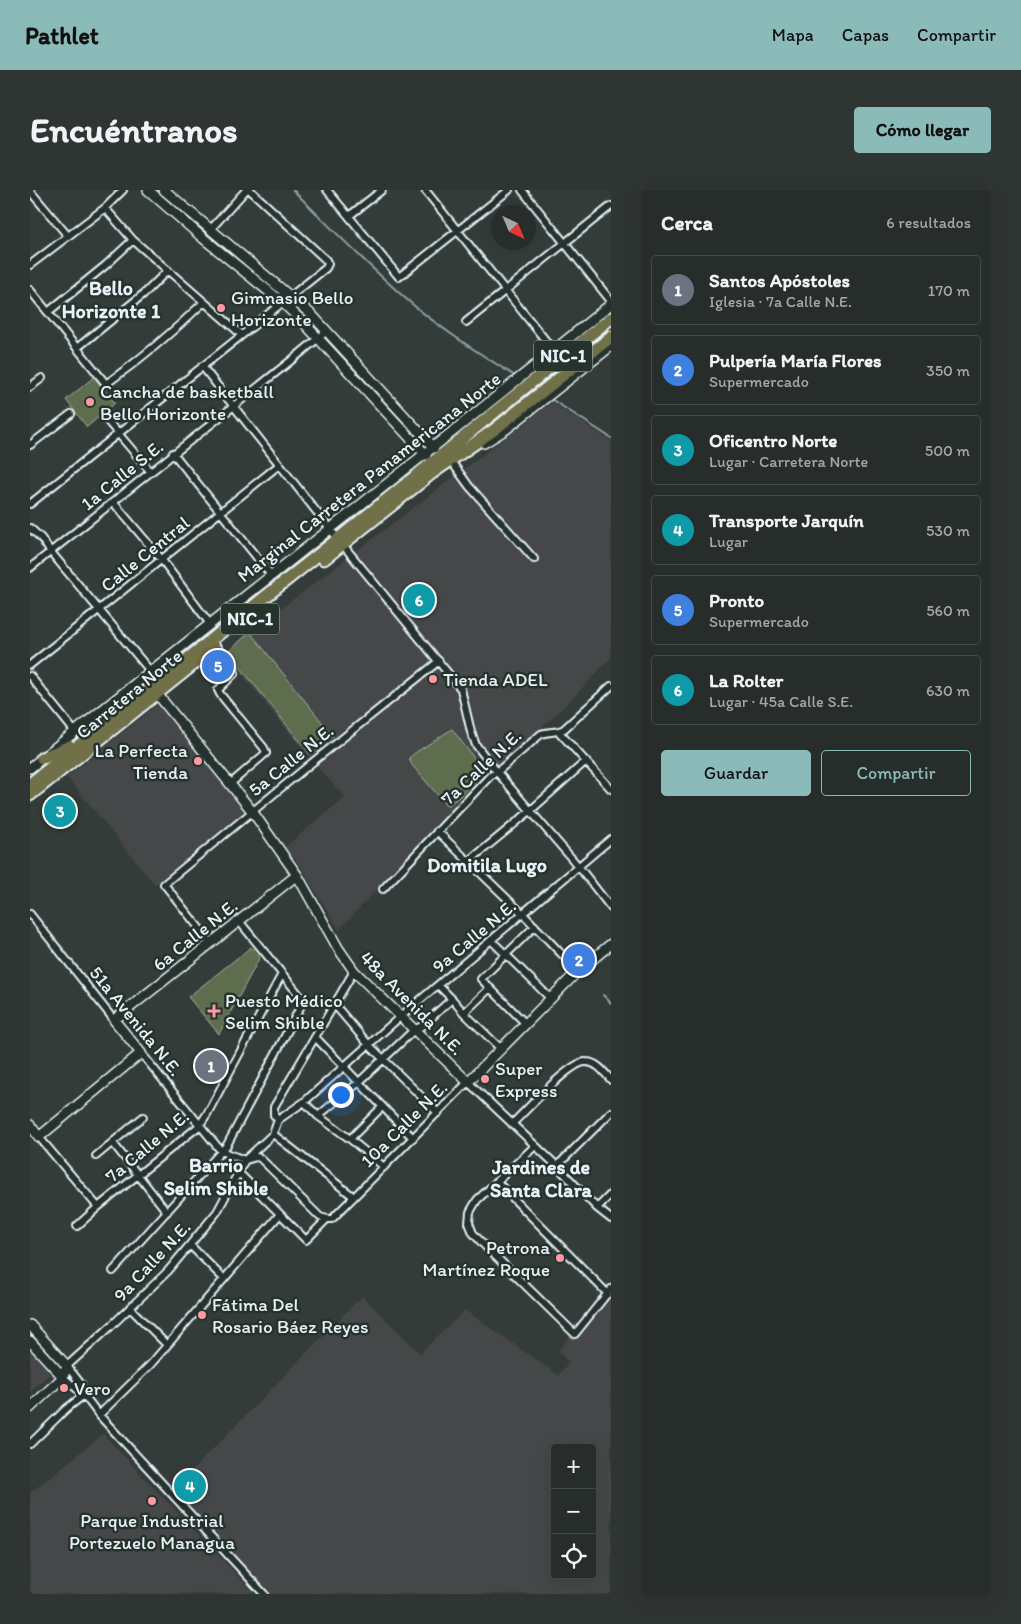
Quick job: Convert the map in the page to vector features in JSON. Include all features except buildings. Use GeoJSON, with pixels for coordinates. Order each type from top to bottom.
{"type":"FeatureCollection","features":[{"type":"Feature","properties":{"kind":"highway","name":"NIC-1"},"geometry":{"type":"LineString","coordinates":[[341,542],[611,318]]}},
{"type":"Feature","properties":{"kind":"highway","name":"NIC-1"},"geometry":{"type":"LineString","coordinates":[[341,542],[432,473],[494,430],[611,337]]}},
{"type":"Feature","properties":{"kind":"highway","name":"Carretera Norte"},"geometry":{"type":"LineString","coordinates":[[30,784],[86,739],[216,646],[341,542]]}},
{"type":"Feature","properties":{"kind":"highway","name":"Carretera Norte"},"geometry":{"type":"LineString","coordinates":[[30,795],[154,690],[341,542]]}},
{"type":"Feature","properties":{"kind":"highway"},"geometry":{"type":"LineString","coordinates":[[42,758],[86,739]]}},
{"type":"Feature","properties":{"kind":"street"},"geometry":{"type":"LineString","coordinates":[[30,190],[68,236]]}},
{"type":"Feature","properties":{"kind":"street"},"geometry":{"type":"LineString","coordinates":[[30,265],[105,208],[123,190]]}},
{"type":"Feature","properties":{"kind":"street"},"geometry":{"type":"LineString","coordinates":[[148,190],[203,238],[283,303],[318,338],[426,455]]}},
{"type":"Feature","properties":{"kind":"street"},"geometry":{"type":"LineString","coordinates":[[164,190],[292,296],[327,331],[434,448]]}},
{"type":"Feature","properties":{"kind":"street"},"geometry":{"type":"LineString","coordinates":[[30,504],[292,296],[326,268],[328,264],[326,260],[248,190],[210,230]]}},
{"type":"Feature","properties":{"kind":"street"},"geometry":{"type":"LineString","coordinates":[[327,190],[399,277],[509,190]]}},
{"type":"Feature","properties":{"kind":"street"},"geometry":{"type":"LineString","coordinates":[[349,216],[382,190]]}},
{"type":"Feature","properties":{"kind":"street"},"geometry":{"type":"LineString","coordinates":[[425,190],[554,351]]}},
{"type":"Feature","properties":{"kind":"street"},"geometry":{"type":"LineString","coordinates":[[522,190],[611,302]]}},
{"type":"Feature","properties":{"kind":"street"},"geometry":{"type":"LineString","coordinates":[[30,204],[37,199]]}},
{"type":"Feature","properties":{"kind":"street"},"geometry":{"type":"LineString","coordinates":[[466,322],[611,206]]}},
{"type":"Feature","properties":{"kind":"street"},"geometry":{"type":"LineString","coordinates":[[105,208],[134,240],[242,335]]}},
{"type":"Feature","properties":{"kind":"street"},"geometry":{"type":"LineString","coordinates":[[48,312],[134,240]]}},
{"type":"Feature","properties":{"kind":"street"},"geometry":{"type":"LineString","coordinates":[[76,348],[146,292],[168,270]]}},
{"type":"Feature","properties":{"kind":"street"},"geometry":{"type":"LineString","coordinates":[[30,290],[106,384],[141,359],[204,302]]}},
{"type":"Feature","properties":{"kind":"street","name":"Marginal Carretera Panamericana Norte"},"geometry":{"type":"LineString","coordinates":[[30,768],[271,575],[426,455],[611,302]]}},
{"type":"Feature","properties":{"kind":"street","name":"1a Calle S.E."},"geometry":{"type":"LineString","coordinates":[[30,568],[327,331]]}},
{"type":"Feature","properties":{"kind":"street"},"geometry":{"type":"LineString","coordinates":[[432,473],[505,430],[611,346]]}},
{"type":"Feature","properties":{"kind":"street"},"geometry":{"type":"LineString","coordinates":[[202,366],[279,466],[461,689],[471,732],[476,744],[497,772],[611,908]]}},
{"type":"Feature","properties":{"kind":"street"},"geometry":{"type":"LineString","coordinates":[[30,387],[42,378]]}},
{"type":"Feature","properties":{"kind":"street"},"geometry":{"type":"LineString","coordinates":[[30,445],[71,414]]}},
{"type":"Feature","properties":{"kind":"street"},"geometry":{"type":"LineString","coordinates":[[105,418],[150,471]]}},
{"type":"Feature","properties":{"kind":"street"},"geometry":{"type":"LineString","coordinates":[[173,453],[271,575]]}},
{"type":"Feature","properties":{"kind":"street"},"geometry":{"type":"LineString","coordinates":[[451,462],[534,559]]}},
{"type":"Feature","properties":{"kind":"street","name":"Calle Central"},"geometry":{"type":"LineString","coordinates":[[30,666],[279,466]]}},
{"type":"Feature","properties":{"kind":"street"},"geometry":{"type":"LineString","coordinates":[[113,502],[162,560],[210,624]]}},
{"type":"Feature","properties":{"kind":"street"},"geometry":{"type":"LineString","coordinates":[[30,528],[41,538],[151,672]]}},
{"type":"Feature","properties":{"kind":"street"},"geometry":{"type":"LineString","coordinates":[[216,646],[235,673],[218,690],[264,748],[266,754],[230,784]]}},
{"type":"Feature","properties":{"kind":"street","name":"5a Calle N.E."},"geometry":{"type":"LineString","coordinates":[[211,943],[164,884],[439,661]]}},
{"type":"Feature","properties":{"kind":"street"},"geometry":{"type":"LineString","coordinates":[[30,676],[75,732]]}},
{"type":"Feature","properties":{"kind":"street","name":"7a Calle N.E."},"geometry":{"type":"LineString","coordinates":[[383,889],[490,776],[541,734],[548,731],[559,732],[611,686]]}},
{"type":"Feature","properties":{"kind":"street","name":"48a Avenida N.E."},"geometry":{"type":"LineString","coordinates":[[154,690],[252,811],[297,875],[338,948],[354,971],[557,1166],[597,1208],[611,1219]]}},
{"type":"Feature","properties":{"kind":"street"},"geometry":{"type":"LineString","coordinates":[[559,732],[611,789]]}},
{"type":"Feature","properties":{"kind":"street"},"geometry":{"type":"LineString","coordinates":[[468,862],[530,811],[586,761]]}},
{"type":"Feature","properties":{"kind":"street"},"geometry":{"type":"LineString","coordinates":[[436,831],[523,914],[578,972]]}},
{"type":"Feature","properties":{"kind":"street","name":"9a Calle N.E."},"geometry":{"type":"LineString","coordinates":[[402,1016],[611,839]]}},
{"type":"Feature","properties":{"kind":"street","name":"6a Calle N.E."},"geometry":{"type":"LineString","coordinates":[[114,1020],[297,875]]}},
{"type":"Feature","properties":{"kind":"street","name":"51a Avenida N.E."},"geometry":{"type":"LineString","coordinates":[[30,914],[220,1150],[245,1160],[256,1157],[260,1158],[320,1217],[327,1220]]}},
{"type":"Feature","properties":{"kind":"street"},"geometry":{"type":"LineString","coordinates":[[113,1271],[226,1144],[302,1004],[301,997],[239,921]]}},
{"type":"Feature","properties":{"kind":"street"},"geometry":{"type":"LineString","coordinates":[[526,1024],[481,979],[535,926]]}},
{"type":"Feature","properties":{"kind":"street"},"geometry":{"type":"LineString","coordinates":[[491,940],[551,999]]}},
{"type":"Feature","properties":{"kind":"street","name":"10a Calle N.E."},"geometry":{"type":"LineString","coordinates":[[280,1214],[306,1240],[327,1220],[332,1219],[578,972],[611,944]]}},
{"type":"Feature","properties":{"kind":"street","name":"9a Calle N.E."},"geometry":{"type":"LineString","coordinates":[[67,1366],[168,1272],[217,1212],[245,1160],[273,1134],[278,1120],[274,1115],[274,1107],[354,971]]}},
{"type":"Feature","properties":{"kind":"street","name":"7a Calle N.E."},"geometry":{"type":"LineString","coordinates":[[77,1226],[199,1126],[282,974]]}},
{"type":"Feature","properties":{"kind":"street"},"geometry":{"type":"LineString","coordinates":[[438,985],[501,1049]]}},
{"type":"Feature","properties":{"kind":"street"},"geometry":{"type":"LineString","coordinates":[[464,1013],[490,988]]}},
{"type":"Feature","properties":{"kind":"street"},"geometry":{"type":"LineString","coordinates":[[318,1116],[358,1083],[415,1029],[422,1026],[452,999]]}},
{"type":"Feature","properties":{"kind":"street"},"geometry":{"type":"LineString","coordinates":[[334,1004],[369,1045],[438,1113]]}},
{"type":"Feature","properties":{"kind":"street"},"geometry":{"type":"LineString","coordinates":[[278,1120],[304,1102],[402,1016]]}},
{"type":"Feature","properties":{"kind":"street"},"geometry":{"type":"LineString","coordinates":[[315,1037],[413,1138]]}},
{"type":"Feature","properties":{"kind":"street"},"geometry":{"type":"LineString","coordinates":[[39,1137],[141,1053]]}},
{"type":"Feature","properties":{"kind":"street"},"geometry":{"type":"LineString","coordinates":[[512,1124],[575,1065],[586,1062],[598,1066],[611,1080]]}},
{"type":"Feature","properties":{"kind":"street"},"geometry":{"type":"LineString","coordinates":[[304,1102],[318,1116],[384,1167]]}},
{"type":"Feature","properties":{"kind":"street"},"geometry":{"type":"LineString","coordinates":[[350,1139],[382,1107]]}},
{"type":"Feature","properties":{"kind":"street"},"geometry":{"type":"LineString","coordinates":[[557,1166],[611,1112]]}},
{"type":"Feature","properties":{"kind":"street"},"geometry":{"type":"LineString","coordinates":[[96,1156],[143,1117]]}},
{"type":"Feature","properties":{"kind":"street"},"geometry":{"type":"LineString","coordinates":[[30,1125],[98,1207]]}},
{"type":"Feature","properties":{"kind":"street"},"geometry":{"type":"LineString","coordinates":[[273,1134],[354,1197]]}},
{"type":"Feature","properties":{"kind":"street"},"geometry":{"type":"LineString","coordinates":[[112,1143],[167,1212]]}},
{"type":"Feature","properties":{"kind":"street"},"geometry":{"type":"LineString","coordinates":[[497,1182],[609,1291],[575,1334],[482,1243],[473,1232],[469,1223],[470,1212],[477,1200],[535,1146]]}},
{"type":"Feature","properties":{"kind":"street"},"geometry":{"type":"LineString","coordinates":[[99,1415],[151,1364],[280,1214],[238,1172]]}},
{"type":"Feature","properties":{"kind":"street"},"geometry":{"type":"LineString","coordinates":[[597,1208],[611,1194]]}},
{"type":"Feature","properties":{"kind":"street"},"geometry":{"type":"LineString","coordinates":[[190,1245],[224,1279]]}},
{"type":"Feature","properties":{"kind":"street"},"geometry":{"type":"LineString","coordinates":[[130,1308],[166,1345]]}},
{"type":"Feature","properties":{"kind":"street"},"geometry":{"type":"LineString","coordinates":[[30,1325],[81,1384],[84,1395]]}},
{"type":"Feature","properties":{"kind":"street"},"geometry":{"type":"LineString","coordinates":[[30,1341],[63,1377],[84,1395],[99,1415],[264,1594]]}},
{"type":"Feature","properties":{"kind":"street"},"geometry":{"type":"LineString","coordinates":[[30,1408],[63,1377],[67,1366]]}},
{"type":"Feature","properties":{"kind":"street"},"geometry":{"type":"LineString","coordinates":[[30,1444],[66,1409],[84,1395]]}},
{"type":"Feature","properties":{"kind":"shaded area"},"geometry":{"type":"Polygon","coordinates":[[[552,402],[611,441],[611,658],[565,706],[441,820],[339,930],[297,861],[285,847],[345,797],[315,765],[224,652],[552,402]]]}},
{"type":"Feature","properties":{"kind":"shaded area"},"geometry":{"type":"Polygon","coordinates":[[[158,704],[246,810],[155,885],[67,777],[158,704]]]}},
{"type":"Feature","properties":{"kind":"shaded area"},"geometry":{"type":"Polygon","coordinates":[[[611,1286],[611,1594],[269,1594],[171,1492],[362,1296],[420,1353],[465,1310],[558,1375],[569,1363],[558,1351],[611,1286]]]}},
{"type":"Feature","properties":{"kind":"shaded area"},"geometry":{"type":"Polygon","coordinates":[[[30,1348],[52,1372],[30,1392],[30,1348]]]}},
{"type":"Feature","properties":{"kind":"shaded area"},"geometry":{"type":"Polygon","coordinates":[[[103,1434],[255,1594],[30,1594],[30,1493],[103,1434]]]}},
{"type":"Feature","properties":{"kind":"green space","name":"Cancha de basketball Bello Horizonte"},"geometry":{"type":"Polygon","coordinates":[[[94,377],[115,403],[87,427],[66,400],[94,377]]]}},
{"type":"Feature","properties":{"kind":"green space"},"geometry":{"type":"Polygon","coordinates":[[[250,632],[333,736],[310,754],[228,652],[250,632]]]}},
{"type":"Feature","properties":{"kind":"green space"},"geometry":{"type":"Polygon","coordinates":[[[452,729],[483,770],[467,790],[447,806],[412,765],[409,758],[452,729]]]}},
{"type":"Feature","properties":{"kind":"green space"},"geometry":{"type":"Polygon","coordinates":[[[251,947],[260,957],[219,1034],[188,997],[251,947]]]}},
{"type":"Feature","properties":{"kind":"waterway"},"geometry":{"type":"LineString","coordinates":[[293,190],[412,304],[449,333],[515,376]]}},
{"type":"Feature","properties":{"kind":"waterway"},"geometry":{"type":"LineString","coordinates":[[551,399],[611,438]]}},
{"type":"Feature","properties":{"kind":"waterway"},"geometry":{"type":"LineString","coordinates":[[603,995],[611,1003]]}},
{"type":"Feature","properties":{"kind":"place","name":"Gimnasio Bello Horizonte"},"geometry":{"type":"Point","coordinates":[221,308]}},
{"type":"Feature","properties":{"kind":"place","name":"Cancha de basketball Bello Horizonte"},"geometry":{"type":"Point","coordinates":[90,402]}},
{"type":"Feature","properties":{"kind":"place","name":"La Rolter"},"geometry":{"type":"Point","coordinates":[419,600]}},
{"type":"Feature","properties":{"kind":"place","name":"Pronto"},"geometry":{"type":"Point","coordinates":[218,666]}},
{"type":"Feature","properties":{"kind":"place","name":"Tienda ADEL"},"geometry":{"type":"Point","coordinates":[433,679]}},
{"type":"Feature","properties":{"kind":"place","name":"La Perfecta Tienda"},"geometry":{"type":"Point","coordinates":[198,761]}},
{"type":"Feature","properties":{"kind":"place","name":"Oficentro Norte"},"geometry":{"type":"Point","coordinates":[60,811]}},
{"type":"Feature","properties":{"kind":"place","name":"Pulpería María Flores"},"geometry":{"type":"Point","coordinates":[579,960]}},
{"type":"Feature","properties":{"kind":"place","name":"Puesto Médico Selim Shible"},"geometry":{"type":"Point","coordinates":[214,1011]}},
{"type":"Feature","properties":{"kind":"place","name":"Santos Apóstoles"},"geometry":{"type":"Point","coordinates":[211,1066]}},
{"type":"Feature","properties":{"kind":"place","name":"Super Express"},"geometry":{"type":"Point","coordinates":[485,1079]}},
{"type":"Feature","properties":{"kind":"place","name":"Petrona Martínez Roque"},"geometry":{"type":"Point","coordinates":[560,1258]}},
{"type":"Feature","properties":{"kind":"place","name":"Fátima Del Rosario Báez Reyes"},"geometry":{"type":"Point","coordinates":[202,1315]}},
{"type":"Feature","properties":{"kind":"place","name":"Vero"},"geometry":{"type":"Point","coordinates":[64,1388]}},
{"type":"Feature","properties":{"kind":"place","name":"Transporte Jarquín"},"geometry":{"type":"Point","coordinates":[190,1486]}},
{"type":"Feature","properties":{"kind":"place","name":"Parque Industrial Portezuelo Managua"},"geometry":{"type":"Point","coordinates":[152,1501]}},
{"type":"Feature","properties":{"kind":"district","name":"Bello Horizonte 1"},"geometry":{"type":"Point","coordinates":[111,300]}},
{"type":"Feature","properties":{"kind":"district","name":"Domitila Lugo"},"geometry":{"type":"Point","coordinates":[487,865]}},
{"type":"Feature","properties":{"kind":"district","name":"Barrio Selim Shible"},"geometry":{"type":"Point","coordinates":[216,1176]}},
{"type":"Feature","properties":{"kind":"district","name":"Jardines de Santa Clara"},"geometry":{"type":"Point","coordinates":[541,1178]}}]}
